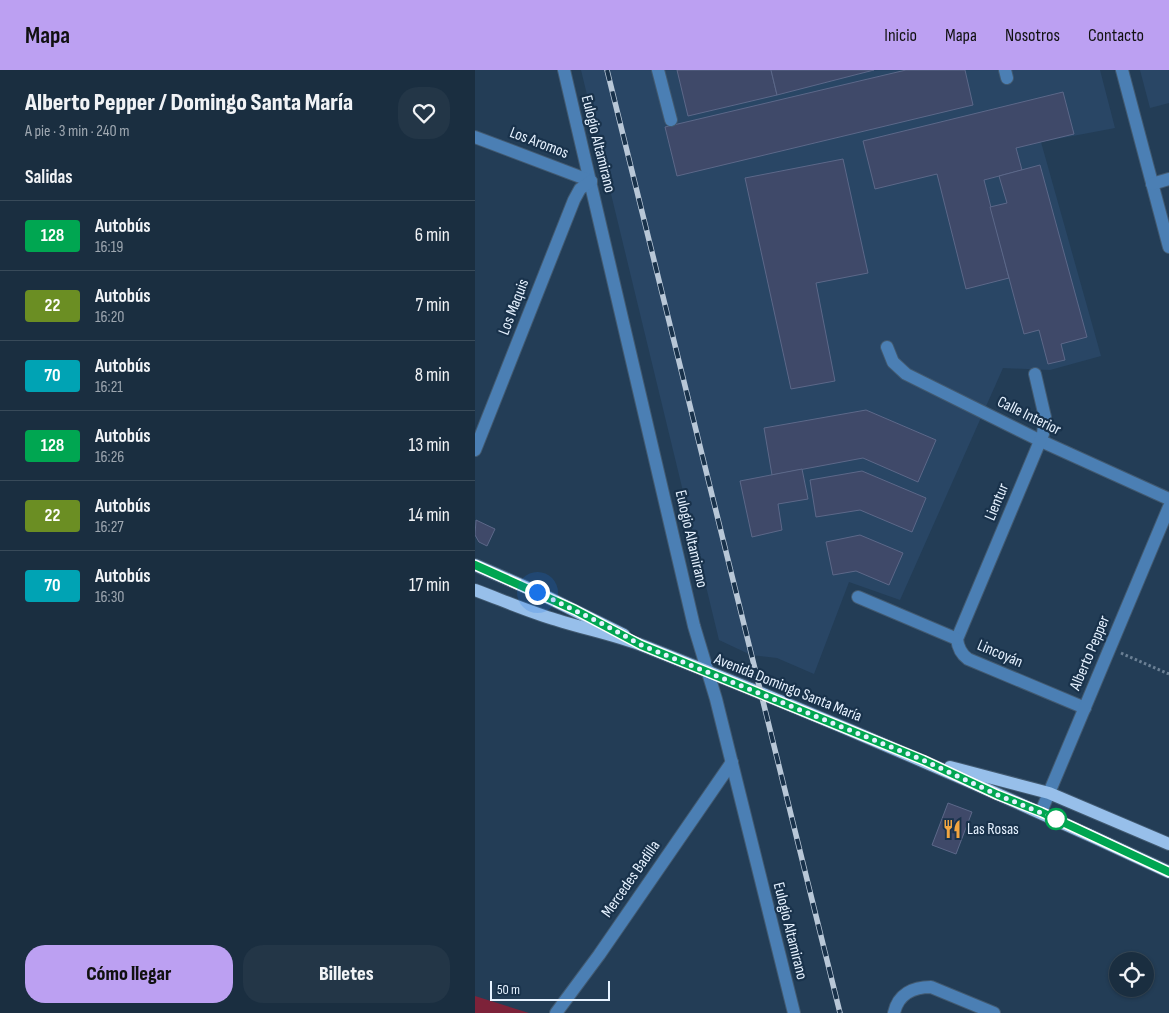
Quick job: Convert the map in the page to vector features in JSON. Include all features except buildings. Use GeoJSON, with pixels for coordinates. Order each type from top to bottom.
{"type":"FeatureCollection","features":[{"type":"Feature","properties":{"kind":"main road","name":"Avenida Domingo Santa María"},"geometry":{"type":"LineString","coordinates":[[475,565],[575,610],[641,645],[923,760],[998,795],[1041,812],[1169,872]]}},
{"type":"Feature","properties":{"kind":"main road","name":"Avenida Domingo Santa María"},"geometry":{"type":"LineString","coordinates":[[475,590],[555,620],[641,645]]}},
{"type":"Feature","properties":{"kind":"main road","name":"Avenida Domingo Santa María"},"geometry":{"type":"LineString","coordinates":[[923,760],[1049,793],[1169,844]]}},
{"type":"Feature","properties":{"kind":"street","name":"Eulogio Altamirano"},"geometry":{"type":"LineString","coordinates":[[563,70],[591,181],[694,626],[716,698],[793,1013]]}},
{"type":"Feature","properties":{"kind":"street"},"geometry":{"type":"LineString","coordinates":[[658,70],[671,120]]}},
{"type":"Feature","properties":{"kind":"street"},"geometry":{"type":"LineString","coordinates":[[1122,70],[1169,247]]}},
{"type":"Feature","properties":{"kind":"street","name":"Los Aromos"},"geometry":{"type":"LineString","coordinates":[[475,137],[591,181]]}},
{"type":"Feature","properties":{"kind":"street"},"geometry":{"type":"LineString","coordinates":[[1152,184],[1169,179]]}},
{"type":"Feature","properties":{"kind":"street","name":"Los Maquis"},"geometry":{"type":"LineString","coordinates":[[475,450],[573,200],[579,190],[591,181]]}},
{"type":"Feature","properties":{"kind":"street","name":"Calle Interior"},"geometry":{"type":"LineString","coordinates":[[887,347],[893,362],[906,374],[1041,441],[1169,499]]}},
{"type":"Feature","properties":{"kind":"street","name":"Lientur"},"geometry":{"type":"LineString","coordinates":[[957,639],[1045,428],[1045,417],[1035,374]]}},
{"type":"Feature","properties":{"kind":"street","name":"Alberto Pepper"},"geometry":{"type":"LineString","coordinates":[[1041,812],[1169,507]]}},
{"type":"Feature","properties":{"kind":"street","name":"Lincoyán"},"geometry":{"type":"LineString","coordinates":[[858,596],[957,639],[959,650],[968,659],[1085,708]]}},
{"type":"Feature","properties":{"kind":"street","name":"Mercedes Badilla"},"geometry":{"type":"LineString","coordinates":[[556,1013],[599,955],[732,762]]}},
{"type":"Feature","properties":{"kind":"street"},"geometry":{"type":"LineString","coordinates":[[894,1013],[898,1001],[905,994],[922,987],[931,987],[994,1013]]}},
{"type":"Feature","properties":{"kind":"path"},"geometry":{"type":"LineString","coordinates":[[1122,654],[1169,674]]}},
{"type":"Feature","properties":{"kind":"shaded area"},"geometry":{"type":"Polygon","coordinates":[[[581,70],[1100,70],[1115,128],[1041,142],[1101,356],[1050,370],[1003,368],[900,600],[849,582],[814,674],[777,658],[751,655],[719,640],[581,70]]]}},
{"type":"Feature","properties":{"kind":"shaded area"},"geometry":{"type":"Polygon","coordinates":[[[1140,70],[1169,70],[1169,103],[1150,108],[1140,70]]]}},
{"type":"Feature","properties":{"kind":"shaded area"},"geometry":{"type":"Polygon","coordinates":[[[475,996],[529,1013],[475,1013],[475,996]]]}},
{"type":"Feature","properties":{"kind":"railway"},"geometry":{"type":"LineString","coordinates":[[607,70],[840,1013]]}},
{"type":"Feature","properties":{"kind":"bus line","name":"128"},"geometry":{"type":"LineString","coordinates":[[475,565],[575,610],[641,645],[923,760],[998,795],[1041,812],[1169,872]]}},
{"type":"Feature","properties":{"kind":"place","name":"Las Rosas"},"geometry":{"type":"Point","coordinates":[952,829]}},
{"type":"Feature","properties":{"kind":"route"},"geometry":{"type":"LineString","coordinates":[[537,592],[641,645],[923,760],[998,795],[1056,819]]}}]}
